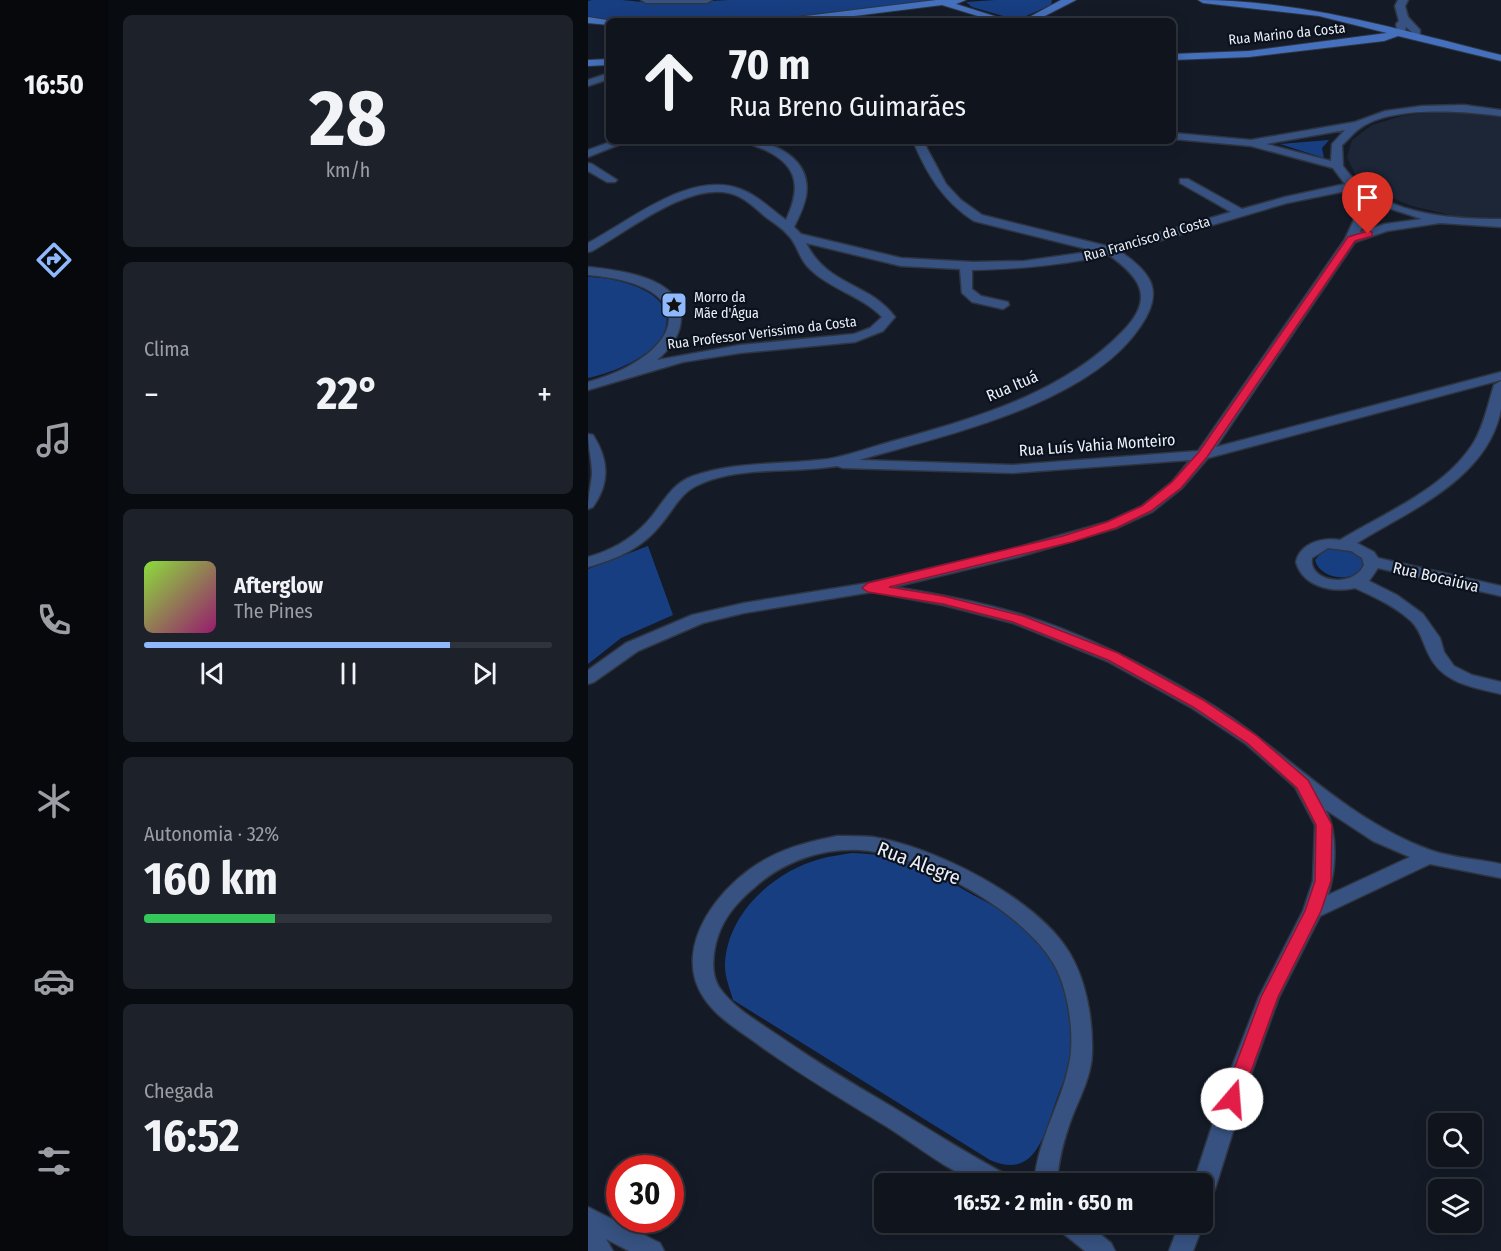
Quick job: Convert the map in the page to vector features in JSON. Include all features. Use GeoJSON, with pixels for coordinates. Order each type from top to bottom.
{"type":"FeatureCollection","features":[{"type":"Feature","properties":{"kind":"street"},"geometry":{"type":"LineString","coordinates":[[646,0],[707,0]]}},
{"type":"Feature","properties":{"kind":"street"},"geometry":{"type":"LineString","coordinates":[[1032,18],[1058,2],[1071,0]]}},
{"type":"Feature","properties":{"kind":"street"},"geometry":{"type":"LineString","coordinates":[[1203,0],[1319,13],[1501,58]]}},
{"type":"Feature","properties":{"kind":"street"},"geometry":{"type":"LineString","coordinates":[[1399,31],[1404,22],[1400,6],[1403,0]]}},
{"type":"Feature","properties":{"kind":"street"},"geometry":{"type":"LineString","coordinates":[[813,18],[938,2],[960,2],[998,18]]}},
{"type":"Feature","properties":{"kind":"street"},"geometry":{"type":"LineString","coordinates":[[1401,16],[1414,35]]}},
{"type":"Feature","properties":{"kind":"street"},"geometry":{"type":"LineString","coordinates":[[588,20],[606,22]]}},
{"type":"Feature","properties":{"kind":"street","name":"Rua Marino da Costa"},"geometry":{"type":"LineString","coordinates":[[1176,57],[1259,53],[1384,38],[1399,31]]}},
{"type":"Feature","properties":{"kind":"street"},"geometry":{"type":"LineString","coordinates":[[588,63],[606,62]]}},
{"type":"Feature","properties":{"kind":"street"},"geometry":{"type":"LineString","coordinates":[[588,83],[606,77]]}},
{"type":"Feature","properties":{"kind":"street"},"geometry":{"type":"LineString","coordinates":[[1251,142],[1357,125],[1385,114],[1422,109],[1464,108],[1501,113]]}},
{"type":"Feature","properties":{"kind":"street"},"geometry":{"type":"LineString","coordinates":[[1337,166],[1337,144],[1357,125]]}},
{"type":"Feature","properties":{"kind":"street"},"geometry":{"type":"LineString","coordinates":[[1176,136],[1251,142],[1337,166],[1353,186],[1370,197],[1404,210],[1442,220],[1477,224],[1501,223]]}},
{"type":"Feature","properties":{"kind":"street"},"geometry":{"type":"LineString","coordinates":[[588,154],[615,144]]}},
{"type":"Feature","properties":{"kind":"street"},"geometry":{"type":"LineString","coordinates":[[761,144],[789,157],[797,169],[801,190],[792,233]]}},
{"type":"Feature","properties":{"kind":"street","name":"Rua Ituá"},"geometry":{"type":"LineString","coordinates":[[588,562],[615,555],[634,543],[652,526],[678,490],[696,480],[731,471],[830,463],[955,428],[1022,403],[1075,377],[1119,345],[1143,316],[1150,293],[1146,279],[1129,263],[1111,251],[1013,228],[978,218],[969,213],[959,207],[944,191],[919,144]]}},
{"type":"Feature","properties":{"kind":"street"},"geometry":{"type":"LineString","coordinates":[[588,166],[611,180]]}},
{"type":"Feature","properties":{"kind":"street"},"geometry":{"type":"LineString","coordinates":[[1184,181],[1241,213]]}},
{"type":"Feature","properties":{"kind":"street","name":"Rua Francisco da Costa"},"geometry":{"type":"LineString","coordinates":[[588,248],[692,192],[728,189],[751,198],[792,233],[901,262],[966,266],[1024,265],[1074,259],[1111,251],[1285,200],[1353,186]]}},
{"type":"Feature","properties":{"kind":"street"},"geometry":{"type":"LineString","coordinates":[[588,678],[632,646],[698,619],[744,608],[868,588],[1012,554],[1112,525],[1147,509],[1177,485],[1203,455],[1351,239],[1370,197]]}},
{"type":"Feature","properties":{"kind":"street"},"geometry":{"type":"LineString","coordinates":[[1351,239],[1385,228],[1442,220]]}},
{"type":"Feature","properties":{"kind":"street"},"geometry":{"type":"LineString","coordinates":[[1477,224],[1501,234]]}},
{"type":"Feature","properties":{"kind":"street","name":"Rua Professor Verissimo da Costa"},"geometry":{"type":"LineString","coordinates":[[629,372],[655,363],[689,356],[855,338],[869,334],[885,325],[889,317],[880,306],[827,276],[812,264],[792,233]]}},
{"type":"Feature","properties":{"kind":"street"},"geometry":{"type":"LineString","coordinates":[[966,266],[966,290],[971,296],[1003,305]]}},
{"type":"Feature","properties":{"kind":"street"},"geometry":{"type":"LineString","coordinates":[[588,271],[613,273],[640,279],[661,290],[674,304],[677,321],[670,339],[654,356],[629,372],[588,386]]}},
{"type":"Feature","properties":{"kind":"street","name":"Rua Luís Vahia Monteiro"},"geometry":{"type":"LineString","coordinates":[[830,463],[918,468],[1013,469],[1203,455],[1501,376]]}},
{"type":"Feature","properties":{"kind":"street"},"geometry":{"type":"LineString","coordinates":[[1344,544],[1441,485],[1467,461],[1482,440],[1501,385]]}},
{"type":"Feature","properties":{"kind":"street"},"geometry":{"type":"LineString","coordinates":[[588,438],[601,468],[595,494],[588,504]]}},
{"type":"Feature","properties":{"kind":"street"},"geometry":{"type":"LineString","coordinates":[[1331,543],[1344,544],[1366,554],[1372,562],[1372,570],[1368,577],[1359,583],[1346,585],[1325,582],[1309,573],[1304,565],[1304,557],[1309,550],[1331,543]]}},
{"type":"Feature","properties":{"kind":"street","name":"Rua Bocaiúva"},"geometry":{"type":"LineString","coordinates":[[1372,562],[1501,591]]}},
{"type":"Feature","properties":{"kind":"street"},"geometry":{"type":"LineString","coordinates":[[1359,583],[1391,599],[1418,618],[1432,638],[1436,653],[1448,670],[1467,680],[1501,688]]}},
{"type":"Feature","properties":{"kind":"street"},"geometry":{"type":"LineString","coordinates":[[868,588],[943,600],[1018,619],[1113,657],[1198,704],[1252,740],[1303,784],[1345,815],[1380,836],[1428,857],[1501,872]]}},
{"type":"Feature","properties":{"kind":"street"},"geometry":{"type":"LineString","coordinates":[[1208,1173],[1239,1077],[1269,997],[1313,911],[1323,881],[1324,825],[1303,784]]}},
{"type":"Feature","properties":{"kind":"street","name":"Rua Alegre"},"geometry":{"type":"LineString","coordinates":[[985,1173],[802,1064],[737,1019],[709,990],[702,963],[707,935],[723,905],[748,881],[785,856],[831,844],[860,843],[890,848],[936,865],[1001,898],[1035,924],[1059,953],[1071,976],[1082,1058],[1046,1162],[1046,1173]]}},
{"type":"Feature","properties":{"kind":"street"},"geometry":{"type":"LineString","coordinates":[[1313,911],[1428,857]]}},
{"type":"Feature","properties":{"kind":"street"},"geometry":{"type":"LineString","coordinates":[[588,1218],[652,1251]]}},
{"type":"Feature","properties":{"kind":"street"},"geometry":{"type":"LineString","coordinates":[[1081,1233],[1103,1251]]}},
{"type":"Feature","properties":{"kind":"street"},"geometry":{"type":"LineString","coordinates":[[1181,1251],[1188,1233]]}},
{"type":"Feature","properties":{"kind":"street"},"geometry":{"type":"LineString","coordinates":[[588,1234],[601,1251]]}},
{"type":"Feature","properties":{"kind":"shaded area"},"geometry":{"type":"Polygon","coordinates":[[[622,0],[663,4],[728,0],[948,0],[802,18],[606,18],[606,20],[588,19],[588,1],[622,0]]]}},
{"type":"Feature","properties":{"kind":"shaded area"},"geometry":{"type":"Polygon","coordinates":[[[1052,0],[1051,5],[1022,18],[1010,18],[972,7],[966,2],[1052,0]]]}},
{"type":"Feature","properties":{"kind":"shaded area"},"geometry":{"type":"Polygon","coordinates":[[[1439,111],[1501,116],[1501,218],[1455,216],[1412,206],[1380,193],[1356,176],[1347,157],[1352,140],[1372,125],[1402,116],[1439,111]]]}},
{"type":"Feature","properties":{"kind":"shaded area"},"geometry":{"type":"Polygon","coordinates":[[[1329,140],[1322,148],[1324,158],[1280,144],[1329,140]]]}},
{"type":"Feature","properties":{"kind":"shaded area"},"geometry":{"type":"Polygon","coordinates":[[[588,277],[627,283],[642,289],[663,305],[667,317],[665,330],[653,348],[632,362],[588,378],[588,277]]]}},
{"type":"Feature","properties":{"kind":"shaded area"},"geometry":{"type":"Polygon","coordinates":[[[648,546],[673,615],[621,638],[588,664],[588,569],[648,546]]]}},
{"type":"Feature","properties":{"kind":"shaded area"},"geometry":{"type":"Polygon","coordinates":[[[1332,548],[1347,550],[1359,556],[1364,565],[1360,571],[1346,577],[1324,572],[1315,560],[1324,550],[1332,548]]]}},
{"type":"Feature","properties":{"kind":"shaded area"},"geometry":{"type":"Polygon","coordinates":[[[852,853],[900,859],[937,874],[1003,911],[1028,929],[1053,962],[1068,1008],[1071,1060],[1043,1138],[1029,1158],[1019,1164],[1006,1165],[990,1160],[733,1000],[725,968],[728,945],[734,927],[756,897],[770,884],[803,865],[832,856],[852,853]]]}},
{"type":"Feature","properties":{"kind":"place","name":"Morro da Mãe d'Água"},"geometry":{"type":"Point","coordinates":[674,305]}},
{"type":"Feature","properties":{"kind":"route"},"geometry":{"type":"LineString","coordinates":[[1232,1099],[1269,997],[1313,911],[1323,881],[1324,825],[1303,784],[1252,740],[1198,704],[1113,657],[1018,619],[943,600],[868,588],[1067,539],[1112,525],[1147,509],[1177,485],[1203,455],[1351,239],[1368,234]]}}]}
